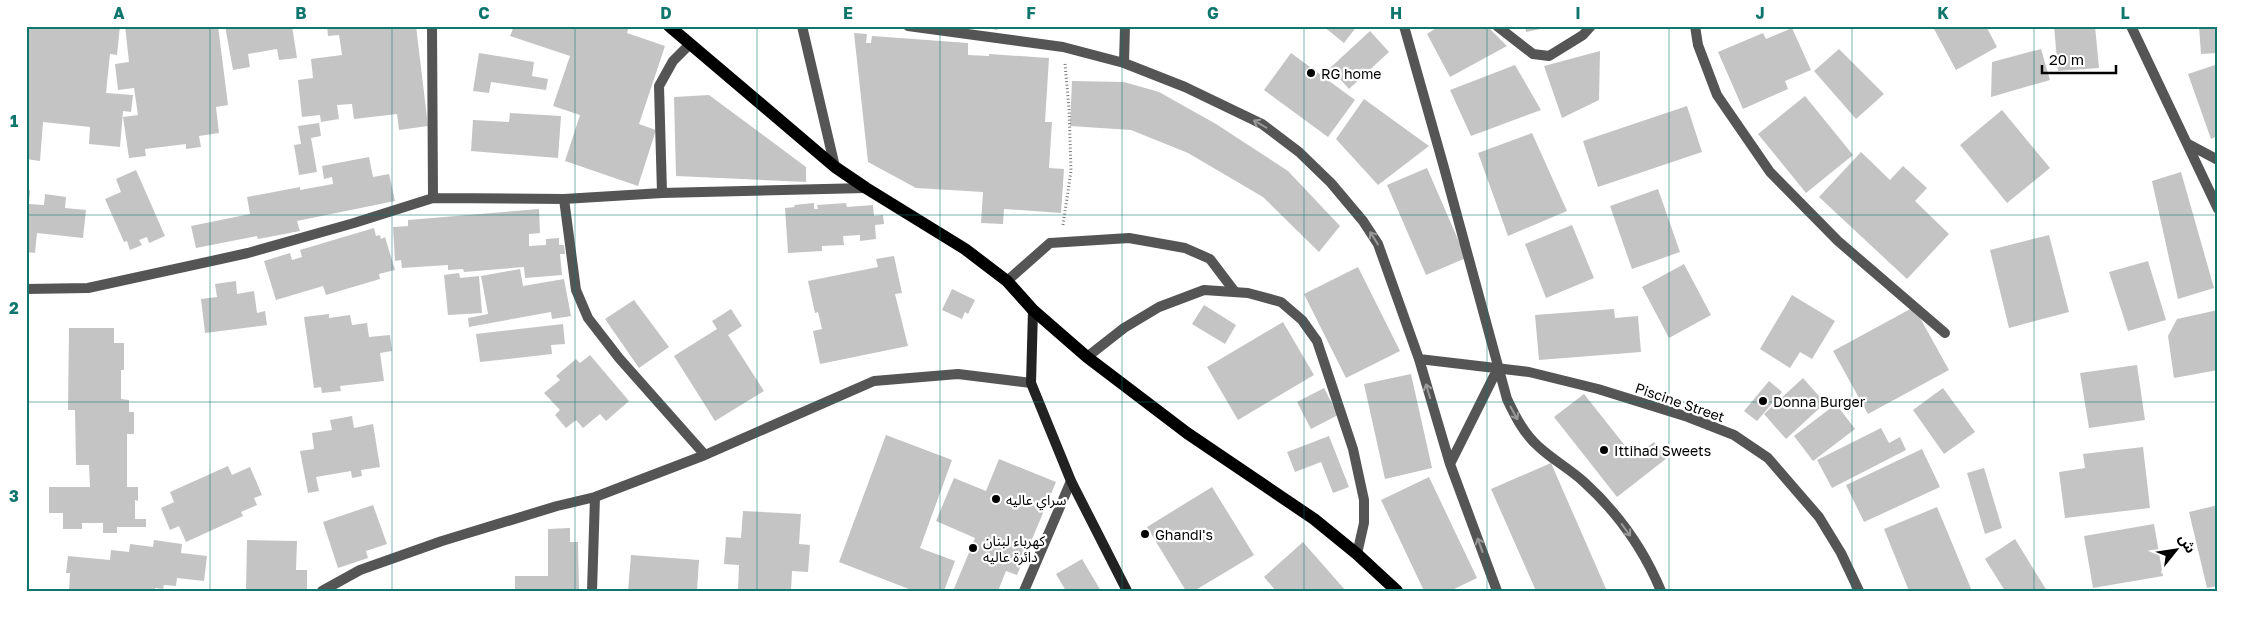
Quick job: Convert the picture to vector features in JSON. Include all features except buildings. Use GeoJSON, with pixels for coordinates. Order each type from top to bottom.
{"type":"FeatureCollection","features":[{"type":"Feature","properties":{"kind":"main road"},"geometry":{"type":"LineString","coordinates":[[670,26],[835,167],[965,249],[1007,281],[1033,310],[1087,357],[1187,433],[1314,519],[1357,554],[1397,591]]}},
{"type":"Feature","properties":{"kind":"main road"},"geometry":{"type":"LineString","coordinates":[[1033,310],[1031,383],[1071,481],[1127,591]]}},
{"type":"Feature","properties":{"kind":"street"},"geometry":{"type":"LineString","coordinates":[[432,26],[433,198]]}},
{"type":"Feature","properties":{"kind":"street"},"geometry":{"type":"LineString","coordinates":[[802,26],[835,167]]}},
{"type":"Feature","properties":{"kind":"street"},"geometry":{"type":"LineString","coordinates":[[908,26],[1063,47],[1124,63],[1185,87],[1262,124],[1299,152],[1331,183],[1363,221],[1378,244],[1419,360],[1450,464],[1497,591]]}},
{"type":"Feature","properties":{"kind":"street"},"geometry":{"type":"LineString","coordinates":[[1124,63],[1125,26]]}},
{"type":"Feature","properties":{"kind":"street"},"geometry":{"type":"LineString","coordinates":[[1404,26],[1444,164],[1507,400],[1525,432],[1539,447],[1585,483],[1605,504],[1642,553],[1661,591]]}},
{"type":"Feature","properties":{"kind":"street"},"geometry":{"type":"LineString","coordinates":[[1500,28],[1533,54],[1549,56],[1583,34],[1591,26]]}},
{"type":"Feature","properties":{"kind":"street"},"geometry":{"type":"LineString","coordinates":[[1695,26],[1698,45],[1717,95],[1770,172],[1838,241],[1945,332]]}},
{"type":"Feature","properties":{"kind":"street"},"geometry":{"type":"LineString","coordinates":[[2131,26],[2218,209]]}},
{"type":"Feature","properties":{"kind":"street"},"geometry":{"type":"LineString","coordinates":[[662,193],[660,86],[673,61],[689,44]]}},
{"type":"Feature","properties":{"kind":"street"},"geometry":{"type":"LineString","coordinates":[[2188,144],[2218,160]]}},
{"type":"Feature","properties":{"kind":"street"},"geometry":{"type":"LineString","coordinates":[[26,288],[88,288],[238,255],[354,223],[433,198],[564,199],[662,193],[866,188]]}},
{"type":"Feature","properties":{"kind":"street"},"geometry":{"type":"LineString","coordinates":[[564,199],[576,290],[588,318],[619,358],[705,455]]}},
{"type":"Feature","properties":{"kind":"street"},"geometry":{"type":"LineString","coordinates":[[1007,281],[1050,244],[1129,238],[1184,248],[1210,259],[1236,292]]}},
{"type":"Feature","properties":{"kind":"street"},"geometry":{"type":"LineString","coordinates":[[1087,357],[1124,328],[1159,307],[1204,290],[1248,293],[1281,302],[1302,320],[1317,341],[1354,450],[1364,500],[1364,524],[1357,554]]}},
{"type":"Feature","properties":{"kind":"street","name":"Piscine Street"},"geometry":{"type":"LineString","coordinates":[[1419,360],[1529,372],[1598,389],[1688,417],[1734,435],[1768,458],[1819,517],[1842,553],[1859,591]]}},
{"type":"Feature","properties":{"kind":"street"},"geometry":{"type":"LineString","coordinates":[[1450,464],[1498,368]]}},
{"type":"Feature","properties":{"kind":"street"},"geometry":{"type":"LineString","coordinates":[[322,591],[360,570],[442,541],[557,506],[595,497],[705,455],[874,381],[958,374],[1031,383]]}},
{"type":"Feature","properties":{"kind":"street"},"geometry":{"type":"LineString","coordinates":[[1024,591],[1071,481]]}},
{"type":"Feature","properties":{"kind":"street"},"geometry":{"type":"LineString","coordinates":[[592,591],[595,497]]}},
{"type":"Feature","properties":{"kind":"path"},"geometry":{"type":"LineString","coordinates":[[1050,244],[1063,227],[1071,171],[1069,108],[1063,47]]}},
{"type":"Feature","properties":{"kind":"place","name":"RG home"},"geometry":{"type":"Point","coordinates":[1311,73]}},
{"type":"Feature","properties":{"kind":"place","name":"Donna Burger"},"geometry":{"type":"Point","coordinates":[1763,401]}},
{"type":"Feature","properties":{"kind":"place","name":"Ittihad Sweets"},"geometry":{"type":"Point","coordinates":[1604,450]}},
{"type":"Feature","properties":{"kind":"place","name":"سراي عاليه"},"geometry":{"type":"Point","coordinates":[996,499]}},
{"type":"Feature","properties":{"kind":"place","name":"Ghandi's"},"geometry":{"type":"Point","coordinates":[1145,534]}},
{"type":"Feature","properties":{"kind":"place","name":"كهرباء لبنان دائرة عاليه"},"geometry":{"type":"Point","coordinates":[973,548]}}]}
